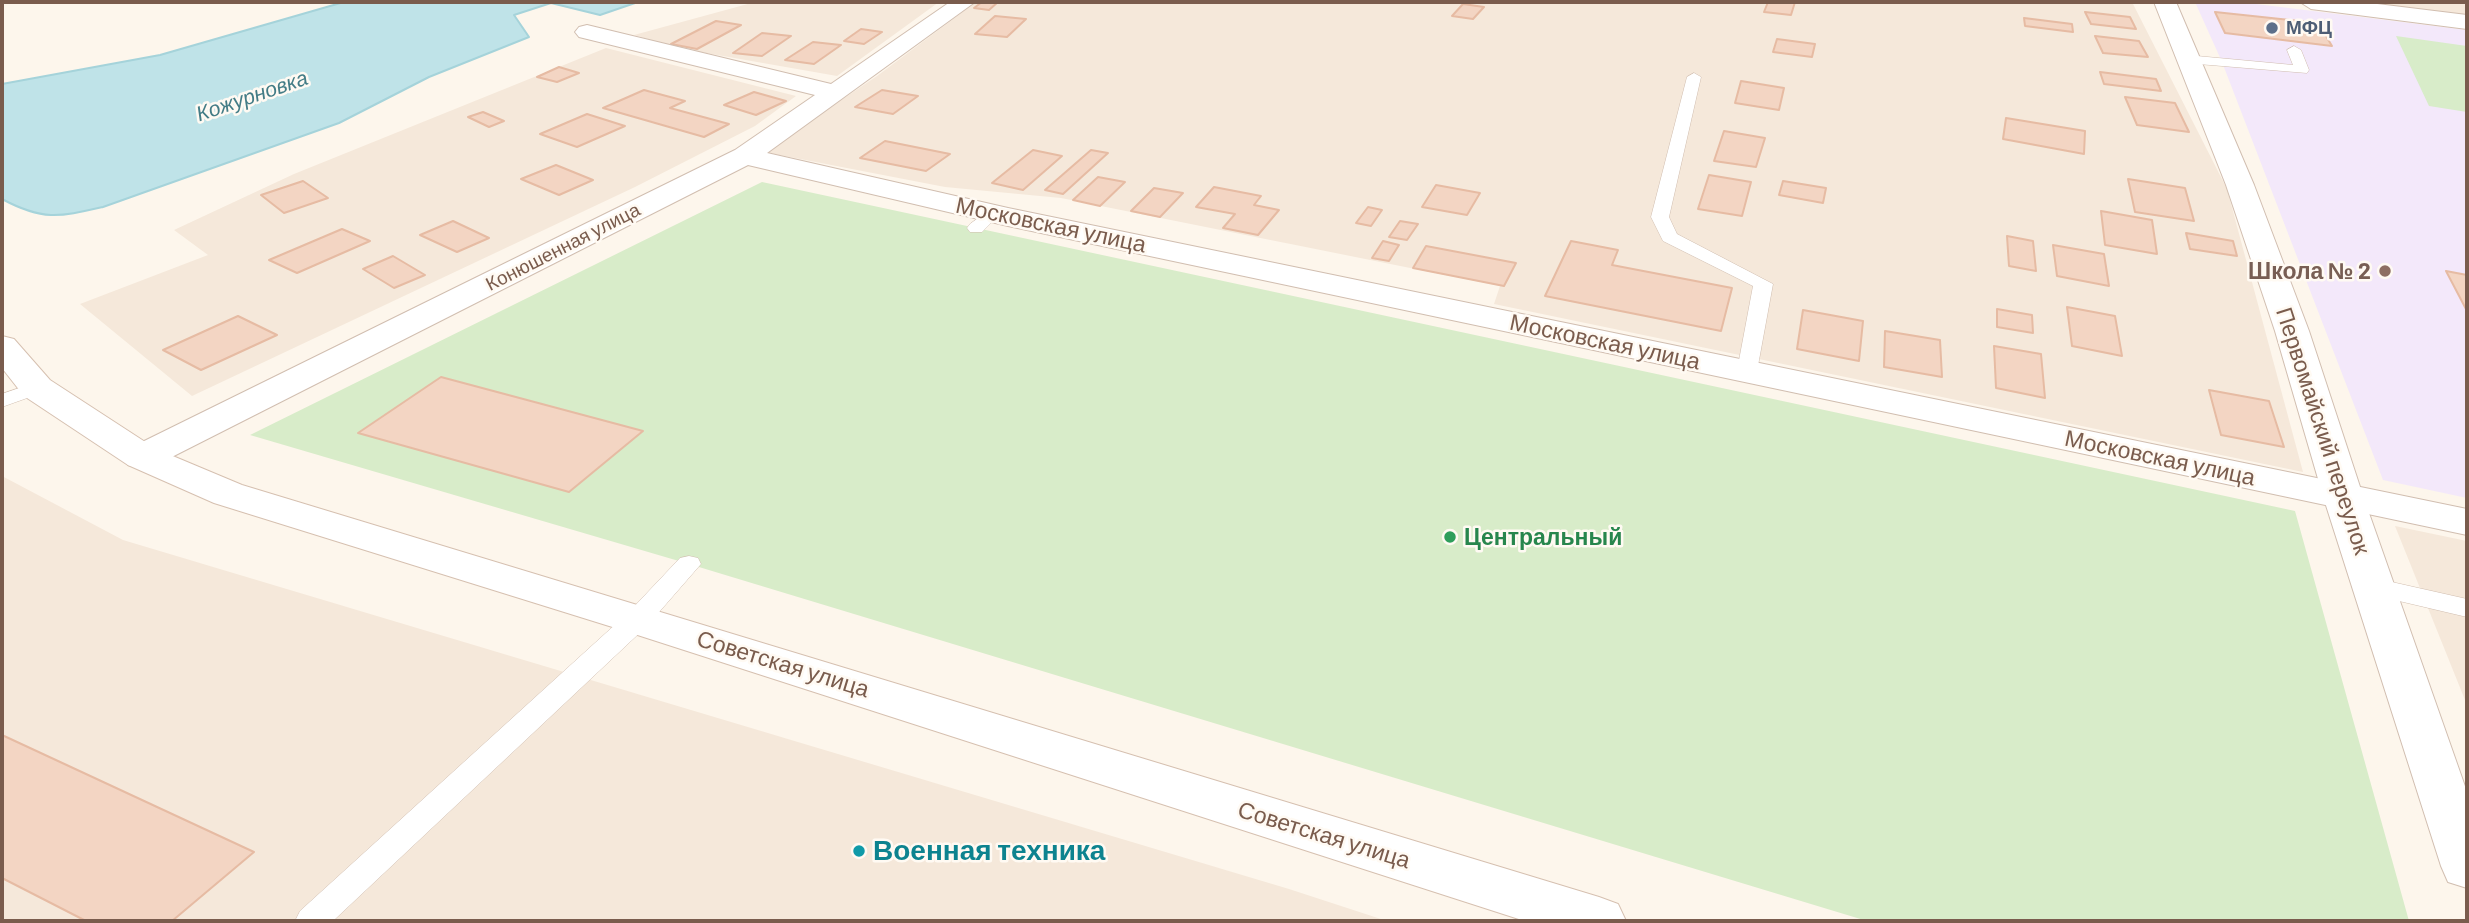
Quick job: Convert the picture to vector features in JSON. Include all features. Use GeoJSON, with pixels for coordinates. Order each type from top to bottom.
{"type":"FeatureCollection","features":[{"type":"Feature","properties":{"kind":"street","name":"Конюшенная улица"},"geometry":{"type":"LineString","coordinates":[[142,457],[745,156],[964,2]]}},
{"type":"Feature","properties":{"kind":"street","name":"Первомайский переулок"},"geometry":{"type":"LineString","coordinates":[[2165,2],[2186,59],[2240,185],[2292,331],[2343,496],[2467,866]]}},
{"type":"Feature","properties":{"kind":"street"},"geometry":{"type":"LineString","coordinates":[[2311,2],[2467,22]]}},
{"type":"Feature","properties":{"kind":"street"},"geometry":{"type":"LineString","coordinates":[[587,32],[833,92]]}},
{"type":"Feature","properties":{"kind":"street","name":"Московская улица"},"geometry":{"type":"LineString","coordinates":[[745,156],[984,220],[1747,371],[2467,522]]}},
{"type":"Feature","properties":{"kind":"street","name":"Советская улица"},"geometry":{"type":"LineString","coordinates":[[2,346],[19,394],[142,457],[228,494],[638,619],[1599,921]]}},
{"type":"Feature","properties":{"kind":"lane"},"geometry":{"type":"LineString","coordinates":[[2186,59],[2302,70],[2294,50]]}},
{"type":"Feature","properties":{"kind":"lane"},"geometry":{"type":"LineString","coordinates":[[1694,77],[1660,216],[1669,237],[1763,284],[1747,371]]}},
{"type":"Feature","properties":{"kind":"lane"},"geometry":{"type":"LineString","coordinates":[[311,921],[638,619],[689,564]]}},
{"type":"Feature","properties":{"kind":"lane"},"geometry":{"type":"LineString","coordinates":[[2374,587],[2467,608]]}},
{"type":"Feature","properties":{"kind":"shaded area"},"geometry":{"type":"Polygon","coordinates":[[[755,2],[939,2],[837,76],[683,49],[634,35],[755,2]]]}},
{"type":"Feature","properties":{"kind":"shaded area"},"geometry":{"type":"Polygon","coordinates":[[[976,2],[2132,2],[2227,189],[2303,472],[1494,304],[1500,286],[1061,198],[945,187],[764,152],[877,76],[976,2]]]}},
{"type":"Feature","properties":{"kind":"shaded area","name":"Школа № 2"},"geometry":{"type":"Polygon","coordinates":[[[2195,2],[2240,2],[2467,30],[2467,498],[2383,480],[2222,62],[2195,2]]]}},
{"type":"Feature","properties":{"kind":"shaded area"},"geometry":{"type":"Polygon","coordinates":[[[2357,2],[2467,2],[2467,16],[2357,2]]]}},
{"type":"Feature","properties":{"kind":"shaded area"},"geometry":{"type":"Polygon","coordinates":[[[606,48],[796,96],[755,126],[635,187],[192,396],[80,304],[208,255],[174,230],[294,174],[606,48]]]}},
{"type":"Feature","properties":{"kind":"shaded area"},"geometry":{"type":"Polygon","coordinates":[[[2,476],[123,540],[1289,889],[1387,921],[2,921],[2,476]]]}},
{"type":"Feature","properties":{"kind":"shaded area"},"geometry":{"type":"Polygon","coordinates":[[[2395,526],[2467,541],[2467,705],[2395,526]]]}},
{"type":"Feature","properties":{"kind":"green space"},"geometry":{"type":"Polygon","coordinates":[[[2396,36],[2467,46],[2467,112],[2429,106],[2396,36]]]}},
{"type":"Feature","properties":{"kind":"green space","name":"Центральный"},"geometry":{"type":"Polygon","coordinates":[[[762,182],[2295,511],[2409,921],[1867,921],[689,564],[250,435],[762,182]]]}},
{"type":"Feature","properties":{"kind":"water","name":"Кожурновка"},"geometry":{"type":"Polygon","coordinates":[[[344,2],[638,2],[600,15],[551,3],[514,15],[529,37],[429,77],[339,123],[103,207],[51,215],[29,211],[2,199],[2,84],[160,55],[344,2]]]}},
{"type":"Feature","properties":{"kind":"building"},"geometry":{"type":"Polygon","coordinates":[[[982,2],[998,2],[989,10],[974,8],[982,2]]]}},
{"type":"Feature","properties":{"kind":"building"},"geometry":{"type":"Polygon","coordinates":[[[1768,2],[1795,2],[1791,15],[1764,12],[1768,2]]]}},
{"type":"Feature","properties":{"kind":"building"},"geometry":{"type":"Polygon","coordinates":[[[1463,4],[1484,7],[1473,19],[1452,16],[1463,4]]]}},
{"type":"Feature","properties":{"kind":"building"},"geometry":{"type":"Polygon","coordinates":[[[2085,12],[2130,17],[2136,29],[2091,24],[2085,12]]]}},
{"type":"Feature","properties":{"kind":"building","name":"МФЦ"},"geometry":{"type":"Polygon","coordinates":[[[2215,12],[2318,23],[2332,46],[2225,33],[2215,12]]]}},
{"type":"Feature","properties":{"kind":"building"},"geometry":{"type":"Polygon","coordinates":[[[995,16],[1026,19],[1007,37],[975,34],[995,16]]]}},
{"type":"Feature","properties":{"kind":"building"},"geometry":{"type":"Polygon","coordinates":[[[2024,18],[2072,24],[2073,32],[2025,26],[2024,18]]]}},
{"type":"Feature","properties":{"kind":"building"},"geometry":{"type":"Polygon","coordinates":[[[716,21],[741,25],[697,49],[671,44],[716,21]]]}},
{"type":"Feature","properties":{"kind":"building"},"geometry":{"type":"Polygon","coordinates":[[[861,29],[882,32],[864,44],[844,41],[861,29]]]}},
{"type":"Feature","properties":{"kind":"building"},"geometry":{"type":"Polygon","coordinates":[[[762,33],[791,36],[762,56],[733,53],[762,33]]]}},
{"type":"Feature","properties":{"kind":"building"},"geometry":{"type":"Polygon","coordinates":[[[2095,36],[2139,41],[2148,57],[2103,53],[2095,36]]]}},
{"type":"Feature","properties":{"kind":"building"},"geometry":{"type":"Polygon","coordinates":[[[1777,39],[1815,44],[1812,57],[1773,52],[1777,39]]]}},
{"type":"Feature","properties":{"kind":"building"},"geometry":{"type":"Polygon","coordinates":[[[813,42],[841,45],[814,64],[785,60],[813,42]]]}},
{"type":"Feature","properties":{"kind":"building"},"geometry":{"type":"Polygon","coordinates":[[[559,67],[579,73],[557,82],[537,77],[559,67]]]}},
{"type":"Feature","properties":{"kind":"building"},"geometry":{"type":"Polygon","coordinates":[[[2100,72],[2156,79],[2161,91],[2104,84],[2100,72]]]}},
{"type":"Feature","properties":{"kind":"building"},"geometry":{"type":"Polygon","coordinates":[[[1741,81],[1784,88],[1779,110],[1735,103],[1741,81]]]}},
{"type":"Feature","properties":{"kind":"building"},"geometry":{"type":"Polygon","coordinates":[[[644,90],[685,101],[670,108],[729,124],[704,137],[603,108],[644,90]]]}},
{"type":"Feature","properties":{"kind":"building"},"geometry":{"type":"Polygon","coordinates":[[[882,90],[918,96],[893,114],[855,107],[882,90]]]}},
{"type":"Feature","properties":{"kind":"building"},"geometry":{"type":"Polygon","coordinates":[[[754,92],[786,101],[756,115],[724,105],[754,92]]]}},
{"type":"Feature","properties":{"kind":"building"},"geometry":{"type":"Polygon","coordinates":[[[2125,97],[2175,103],[2189,132],[2137,125],[2125,97]]]}},
{"type":"Feature","properties":{"kind":"building"},"geometry":{"type":"Polygon","coordinates":[[[483,112],[504,121],[489,127],[468,117],[483,112]]]}},
{"type":"Feature","properties":{"kind":"building"},"geometry":{"type":"Polygon","coordinates":[[[587,114],[625,126],[577,147],[540,134],[587,114]]]}},
{"type":"Feature","properties":{"kind":"building"},"geometry":{"type":"Polygon","coordinates":[[[2006,118],[2085,131],[2084,154],[2003,139],[2006,118]]]}},
{"type":"Feature","properties":{"kind":"building"},"geometry":{"type":"Polygon","coordinates":[[[1724,131],[1765,138],[1756,167],[1714,161],[1724,131]]]}},
{"type":"Feature","properties":{"kind":"building"},"geometry":{"type":"Polygon","coordinates":[[[885,141],[950,154],[926,171],[860,158],[885,141]]]}},
{"type":"Feature","properties":{"kind":"building"},"geometry":{"type":"Polygon","coordinates":[[[1033,150],[1062,156],[1023,190],[992,183],[1033,150]]]}},
{"type":"Feature","properties":{"kind":"building"},"geometry":{"type":"Polygon","coordinates":[[[1091,150],[1108,153],[1063,194],[1045,190],[1091,150]]]}},
{"type":"Feature","properties":{"kind":"building"},"geometry":{"type":"Polygon","coordinates":[[[556,165],[593,180],[559,195],[521,179],[556,165]]]}},
{"type":"Feature","properties":{"kind":"building"},"geometry":{"type":"Polygon","coordinates":[[[1709,175],[1751,182],[1742,216],[1698,209],[1709,175]]]}},
{"type":"Feature","properties":{"kind":"building"},"geometry":{"type":"Polygon","coordinates":[[[1098,177],[1125,182],[1100,206],[1073,200],[1098,177]]]}},
{"type":"Feature","properties":{"kind":"building"},"geometry":{"type":"Polygon","coordinates":[[[2128,179],[2185,188],[2194,221],[2135,212],[2128,179]]]}},
{"type":"Feature","properties":{"kind":"building"},"geometry":{"type":"Polygon","coordinates":[[[303,181],[328,198],[284,213],[261,195],[303,181]]]}},
{"type":"Feature","properties":{"kind":"building"},"geometry":{"type":"Polygon","coordinates":[[[1783,181],[1826,188],[1823,203],[1779,195],[1783,181]]]}},
{"type":"Feature","properties":{"kind":"building"},"geometry":{"type":"Polygon","coordinates":[[[1436,185],[1480,193],[1467,215],[1422,207],[1436,185]]]}},
{"type":"Feature","properties":{"kind":"building"},"geometry":{"type":"Polygon","coordinates":[[[1214,187],[1261,196],[1254,205],[1279,210],[1258,235],[1223,228],[1235,214],[1196,207],[1214,187]]]}},
{"type":"Feature","properties":{"kind":"building"},"geometry":{"type":"Polygon","coordinates":[[[1154,188],[1183,193],[1160,217],[1131,211],[1154,188]]]}},
{"type":"Feature","properties":{"kind":"building"},"geometry":{"type":"Polygon","coordinates":[[[1368,207],[1382,210],[1371,226],[1356,223],[1368,207]]]}},
{"type":"Feature","properties":{"kind":"building"},"geometry":{"type":"Polygon","coordinates":[[[2101,211],[2152,220],[2157,254],[2105,245],[2101,211]]]}},
{"type":"Feature","properties":{"kind":"building"},"geometry":{"type":"Polygon","coordinates":[[[453,221],[489,238],[457,252],[420,235],[453,221]]]}},
{"type":"Feature","properties":{"kind":"building"},"geometry":{"type":"Polygon","coordinates":[[[1400,221],[1418,224],[1407,240],[1389,237],[1400,221]]]}},
{"type":"Feature","properties":{"kind":"building"},"geometry":{"type":"Polygon","coordinates":[[[342,229],[370,241],[297,273],[269,260],[342,229]]]}},
{"type":"Feature","properties":{"kind":"building"},"geometry":{"type":"Polygon","coordinates":[[[2186,233],[2233,241],[2237,256],[2190,249],[2186,233]]]}},
{"type":"Feature","properties":{"kind":"building"},"geometry":{"type":"Polygon","coordinates":[[[2007,236],[2033,241],[2036,271],[2009,266],[2007,236]]]}},
{"type":"Feature","properties":{"kind":"building"},"geometry":{"type":"Polygon","coordinates":[[[1383,241],[1399,245],[1389,261],[1372,258],[1383,241]]]}},
{"type":"Feature","properties":{"kind":"building"},"geometry":{"type":"Polygon","coordinates":[[[1571,241],[1618,250],[1612,265],[1732,288],[1721,331],[1545,296],[1571,241]]]}},
{"type":"Feature","properties":{"kind":"building"},"geometry":{"type":"Polygon","coordinates":[[[2053,245],[2104,254],[2109,286],[2057,276],[2053,245]]]}},
{"type":"Feature","properties":{"kind":"building"},"geometry":{"type":"Polygon","coordinates":[[[1426,246],[1516,263],[1504,286],[1413,268],[1426,246]]]}},
{"type":"Feature","properties":{"kind":"building"},"geometry":{"type":"Polygon","coordinates":[[[393,256],[425,275],[394,288],[363,269],[393,256]]]}},
{"type":"Feature","properties":{"kind":"building"},"geometry":{"type":"Polygon","coordinates":[[[2446,271],[2467,275],[2467,311],[2446,271]]]}},
{"type":"Feature","properties":{"kind":"building"},"geometry":{"type":"Polygon","coordinates":[[[2067,307],[2115,316],[2122,356],[2072,346],[2067,307]]]}},
{"type":"Feature","properties":{"kind":"building"},"geometry":{"type":"Polygon","coordinates":[[[1997,309],[2032,315],[2033,333],[1997,327],[1997,309]]]}},
{"type":"Feature","properties":{"kind":"building"},"geometry":{"type":"Polygon","coordinates":[[[1803,310],[1863,321],[1859,361],[1797,349],[1803,310]]]}},
{"type":"Feature","properties":{"kind":"building"},"geometry":{"type":"Polygon","coordinates":[[[238,316],[277,335],[201,370],[163,350],[238,316]]]}},
{"type":"Feature","properties":{"kind":"building"},"geometry":{"type":"Polygon","coordinates":[[[1885,331],[1940,340],[1942,377],[1884,367],[1885,331]]]}},
{"type":"Feature","properties":{"kind":"building"},"geometry":{"type":"Polygon","coordinates":[[[1994,346],[2041,354],[2045,398],[1996,388],[1994,346]]]}},
{"type":"Feature","properties":{"kind":"building"},"geometry":{"type":"Polygon","coordinates":[[[441,377],[643,431],[569,492],[358,433],[441,377]]]}},
{"type":"Feature","properties":{"kind":"building"},"geometry":{"type":"Polygon","coordinates":[[[2209,390],[2269,401],[2284,447],[2221,435],[2209,390]]]}},
{"type":"Feature","properties":{"kind":"building"},"geometry":{"type":"Polygon","coordinates":[[[2,735],[254,852],[172,921],[86,921],[2,878],[2,735]]]}},
{"type":"Feature","properties":{"kind":"place","name":"МФЦ"},"geometry":{"type":"Point","coordinates":[2272,28]}},
{"type":"Feature","properties":{"kind":"place","name":"Школа № 2"},"geometry":{"type":"Point","coordinates":[2385,271]}},
{"type":"Feature","properties":{"kind":"place","name":"Центральный"},"geometry":{"type":"Point","coordinates":[1450,537]}},
{"type":"Feature","properties":{"kind":"place","name":"Военная техника"},"geometry":{"type":"Point","coordinates":[859,851]}}]}
